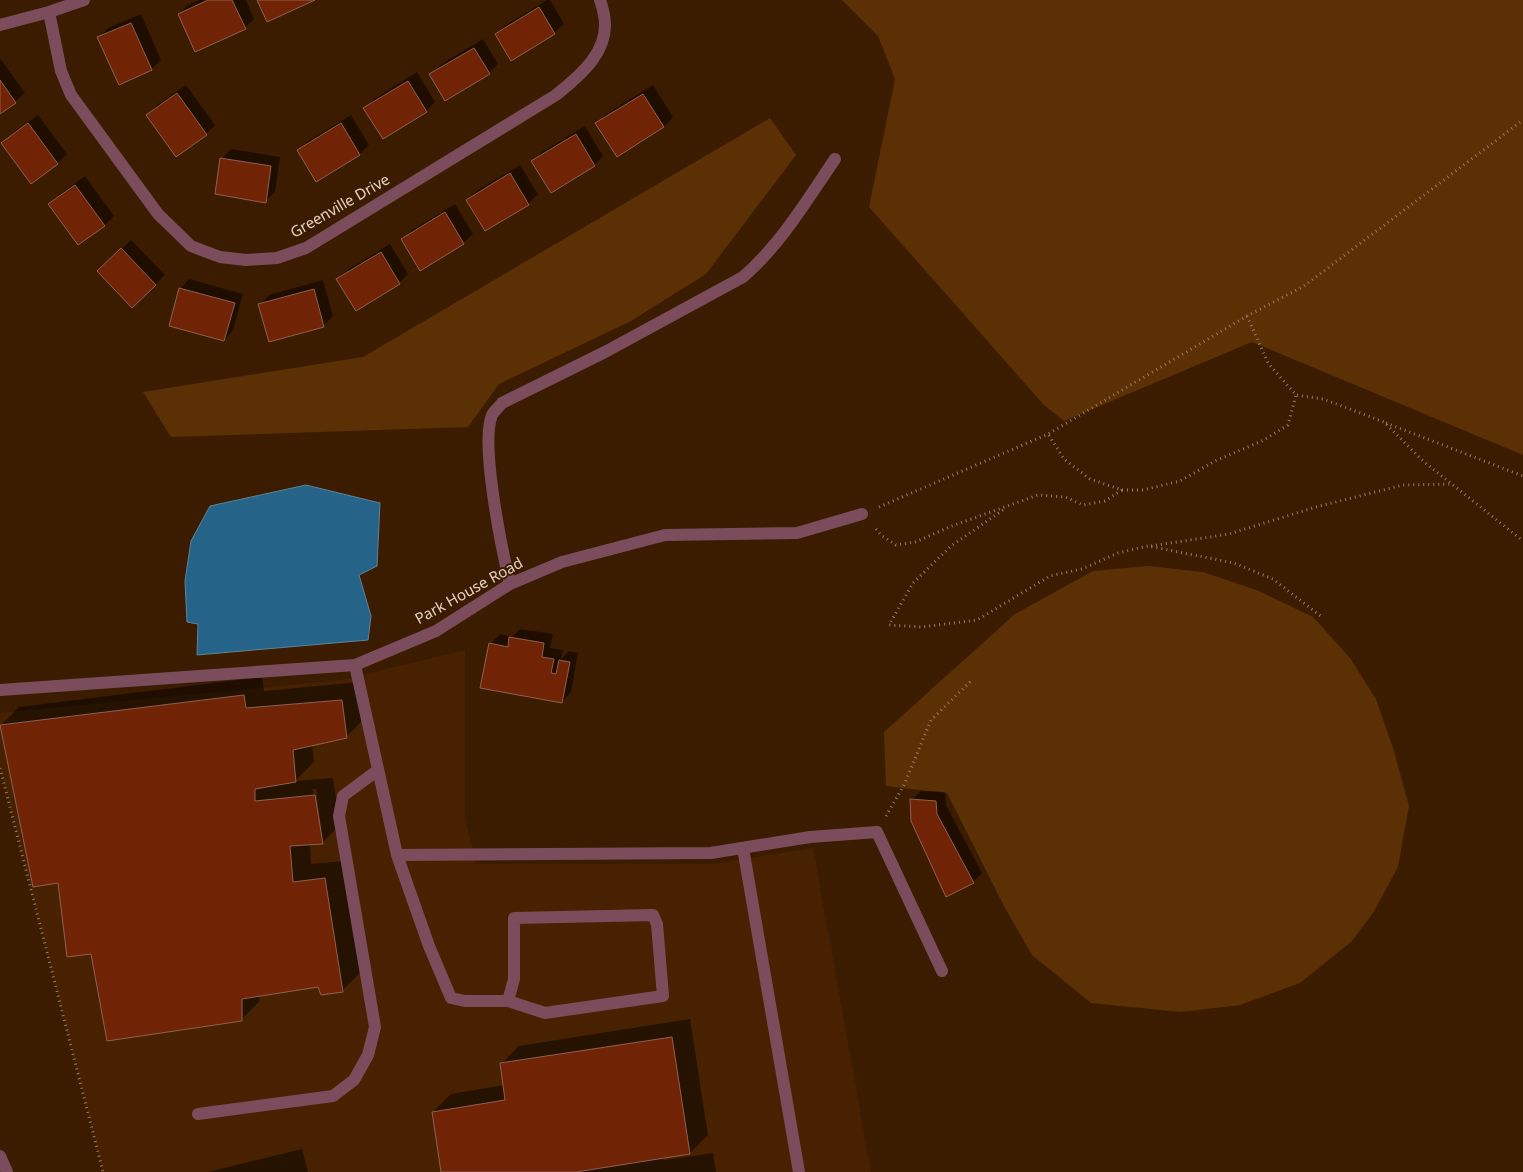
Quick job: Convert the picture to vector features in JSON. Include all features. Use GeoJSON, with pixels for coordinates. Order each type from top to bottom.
{"type":"FeatureCollection","features":[{"type":"Feature","properties":{"kind":"street"},"geometry":{"type":"LineString","coordinates":[[0,25],[49,12],[84,0]]}},
{"type":"Feature","properties":{"kind":"street","name":"Greenville Drive"},"geometry":{"type":"LineString","coordinates":[[49,12],[61,71],[71,95],[158,214],[191,246],[220,257],[246,260],[277,258],[306,248],[556,94],[576,79],[592,62],[602,44],[606,23],[600,0]]}},
{"type":"Feature","properties":{"kind":"street"},"geometry":{"type":"LineString","coordinates":[[510,584],[500,541],[489,456],[490,425],[493,414],[502,403],[605,352],[743,277],[761,261],[782,236],[835,159]]}},
{"type":"Feature","properties":{"kind":"street","name":"Park House Road"},"geometry":{"type":"LineString","coordinates":[[0,690],[354,665],[436,631],[510,584],[562,562],[665,535],[797,533],[862,514]]}},
{"type":"Feature","properties":{"kind":"street"},"geometry":{"type":"LineString","coordinates":[[354,665],[397,855],[428,946],[451,998],[465,1001],[508,1001],[544,1013],[662,996],[657,924],[653,916],[514,918],[514,979],[508,1001]]}},
{"type":"Feature","properties":{"kind":"street"},"geometry":{"type":"LineString","coordinates":[[198,1114],[333,1096],[354,1080],[368,1055],[375,1027],[339,816],[343,796],[378,770]]}},
{"type":"Feature","properties":{"kind":"street"},"geometry":{"type":"LineString","coordinates":[[397,855],[712,853],[810,837],[877,832],[942,971]]}},
{"type":"Feature","properties":{"kind":"street"},"geometry":{"type":"LineString","coordinates":[[743,848],[799,1172]]}},
{"type":"Feature","properties":{"kind":"street"},"geometry":{"type":"LineString","coordinates":[[0,1156],[7,1172]]}},
{"type":"Feature","properties":{"kind":"path"},"geometry":{"type":"LineString","coordinates":[[1122,490],[1105,501],[1083,505],[1065,497],[1038,496],[952,526],[915,542],[896,545],[881,535],[862,514],[1048,434],[1248,316],[1304,286],[1523,120]]}},
{"type":"Feature","properties":{"kind":"path"},"geometry":{"type":"LineString","coordinates":[[1248,316],[1268,363],[1296,395],[1323,399],[1523,476]]}},
{"type":"Feature","properties":{"kind":"path"},"geometry":{"type":"LineString","coordinates":[[1048,434],[1064,459],[1090,479],[1122,490],[1143,490],[1180,481],[1215,461],[1262,441],[1288,425],[1296,395]]}},
{"type":"Feature","properties":{"kind":"path"},"geometry":{"type":"LineString","coordinates":[[1384,422],[1423,461],[1523,541]]}},
{"type":"Feature","properties":{"kind":"path"},"geometry":{"type":"LineString","coordinates":[[1008,507],[951,546],[912,583],[889,625],[922,627],[977,620],[1050,576],[1082,569],[1118,553],[1148,546],[1229,534],[1316,507],[1403,485],[1452,484]]}},
{"type":"Feature","properties":{"kind":"path"},"geometry":{"type":"LineString","coordinates":[[1148,546],[1234,563],[1273,580],[1323,618]]}},
{"type":"Feature","properties":{"kind":"path"},"geometry":{"type":"LineString","coordinates":[[877,832],[904,785],[931,720],[970,681]]}},
{"type":"Feature","properties":{"kind":"path"},"geometry":{"type":"LineString","coordinates":[[0,768],[103,1172]]}},
{"type":"Feature","properties":{"kind":"shaded area"},"geometry":{"type":"Polygon","coordinates":[[[842,0],[1523,0],[1523,455],[1252,342],[1064,421],[1044,405],[869,207],[895,79],[878,36],[842,0]]]}},
{"type":"Feature","properties":{"kind":"shaded area"},"geometry":{"type":"Polygon","coordinates":[[[770,118],[796,155],[706,274],[631,321],[499,384],[468,427],[171,437],[143,392],[363,357],[770,118]]]}},
{"type":"Feature","properties":{"kind":"shaded area"},"geometry":{"type":"Polygon","coordinates":[[[1148,566],[1203,572],[1259,591],[1313,617],[1350,658],[1376,699],[1394,751],[1409,806],[1398,867],[1373,913],[1351,942],[1300,983],[1240,1005],[1181,1012],[1091,1003],[1032,955],[1005,908],[947,793],[886,786],[884,732],[1015,614],[1093,571],[1148,566]]]}},
{"type":"Feature","properties":{"kind":"shaded area"},"geometry":{"type":"Polygon","coordinates":[[[465,650],[465,819],[476,864],[714,864],[813,848],[871,1172],[103,1172],[0,768],[0,713],[342,680],[465,650]]]}},
{"type":"Feature","properties":{"kind":"water"},"geometry":{"type":"Polygon","coordinates":[[[306,485],[380,503],[377,566],[359,575],[371,616],[368,640],[197,655],[198,624],[187,622],[185,581],[191,541],[210,506],[306,485]]]}},
{"type":"Feature","properties":{"kind":"building"},"geometry":{"type":"Polygon","coordinates":[[[208,0],[232,0],[246,29],[195,52],[178,14],[208,0]]]}},
{"type":"Feature","properties":{"kind":"building"},"geometry":{"type":"Polygon","coordinates":[[[257,0],[315,0],[267,22],[257,0]]]}},
{"type":"Feature","properties":{"kind":"building"},"geometry":{"type":"Polygon","coordinates":[[[539,7],[555,34],[511,61],[495,34],[539,7]]]}},
{"type":"Feature","properties":{"kind":"building"},"geometry":{"type":"Polygon","coordinates":[[[131,23],[152,70],[119,85],[97,37],[131,23]]]}},
{"type":"Feature","properties":{"kind":"building"},"geometry":{"type":"Polygon","coordinates":[[[474,48],[490,74],[445,101],[429,74],[474,48]]]}},
{"type":"Feature","properties":{"kind":"building"},"geometry":{"type":"Polygon","coordinates":[[[0,80],[16,103],[0,114],[0,80]]]}},
{"type":"Feature","properties":{"kind":"building"},"geometry":{"type":"Polygon","coordinates":[[[408,81],[427,112],[383,139],[363,108],[408,81]]]}},
{"type":"Feature","properties":{"kind":"building"},"geometry":{"type":"Polygon","coordinates":[[[177,93],[207,135],[176,157],[146,115],[177,93]]]}},
{"type":"Feature","properties":{"kind":"building"},"geometry":{"type":"Polygon","coordinates":[[[643,94],[664,127],[617,157],[595,123],[643,94]]]}},
{"type":"Feature","properties":{"kind":"building"},"geometry":{"type":"Polygon","coordinates":[[[28,123],[58,164],[31,184],[1,143],[28,123]]]}},
{"type":"Feature","properties":{"kind":"building"},"geometry":{"type":"Polygon","coordinates":[[[341,123],[360,155],[316,182],[297,150],[341,123]]]}},
{"type":"Feature","properties":{"kind":"building"},"geometry":{"type":"Polygon","coordinates":[[[576,134],[595,166],[551,193],[531,161],[576,134]]]}},
{"type":"Feature","properties":{"kind":"building"},"geometry":{"type":"Polygon","coordinates":[[[220,158],[271,166],[266,203],[215,194],[220,158]]]}},
{"type":"Feature","properties":{"kind":"building"},"geometry":{"type":"Polygon","coordinates":[[[510,173],[529,205],[485,231],[466,200],[510,173]]]}},
{"type":"Feature","properties":{"kind":"building"},"geometry":{"type":"Polygon","coordinates":[[[75,185],[105,226],[78,245],[48,204],[75,185]]]}},
{"type":"Feature","properties":{"kind":"building"},"geometry":{"type":"Polygon","coordinates":[[[445,212],[464,244],[420,271],[401,239],[445,212]]]}},
{"type":"Feature","properties":{"kind":"building"},"geometry":{"type":"Polygon","coordinates":[[[121,248],[156,285],[132,308],[97,271],[121,248]]]}},
{"type":"Feature","properties":{"kind":"building"},"geometry":{"type":"Polygon","coordinates":[[[381,252],[400,284],[356,311],[336,279],[381,252]]]}},
{"type":"Feature","properties":{"kind":"building"},"geometry":{"type":"Polygon","coordinates":[[[179,288],[235,303],[224,341],[169,326],[179,288]]]}},
{"type":"Feature","properties":{"kind":"building"},"geometry":{"type":"Polygon","coordinates":[[[314,289],[324,327],[269,342],[258,304],[314,289]]]}},
{"type":"Feature","properties":{"kind":"building"},"geometry":{"type":"Polygon","coordinates":[[[509,637],[544,643],[542,657],[554,659],[551,673],[556,674],[559,660],[570,662],[562,703],[480,688],[489,643],[508,647],[509,637]]]}},
{"type":"Feature","properties":{"kind":"building"},"geometry":{"type":"Polygon","coordinates":[[[244,695],[246,708],[342,700],[347,738],[293,750],[296,782],[255,789],[255,801],[315,795],[323,844],[290,846],[293,882],[325,878],[343,992],[321,995],[318,987],[242,999],[242,1021],[107,1041],[91,954],[67,957],[58,883],[33,887],[0,725],[244,695]]]}},
{"type":"Feature","properties":{"kind":"building"},"geometry":{"type":"Polygon","coordinates":[[[910,799],[936,801],[937,814],[974,883],[946,897],[911,821],[910,799]]]}},
{"type":"Feature","properties":{"kind":"building"},"geometry":{"type":"Polygon","coordinates":[[[672,1037],[690,1154],[576,1172],[441,1172],[432,1112],[505,1100],[500,1063],[672,1037]]]}}]}
